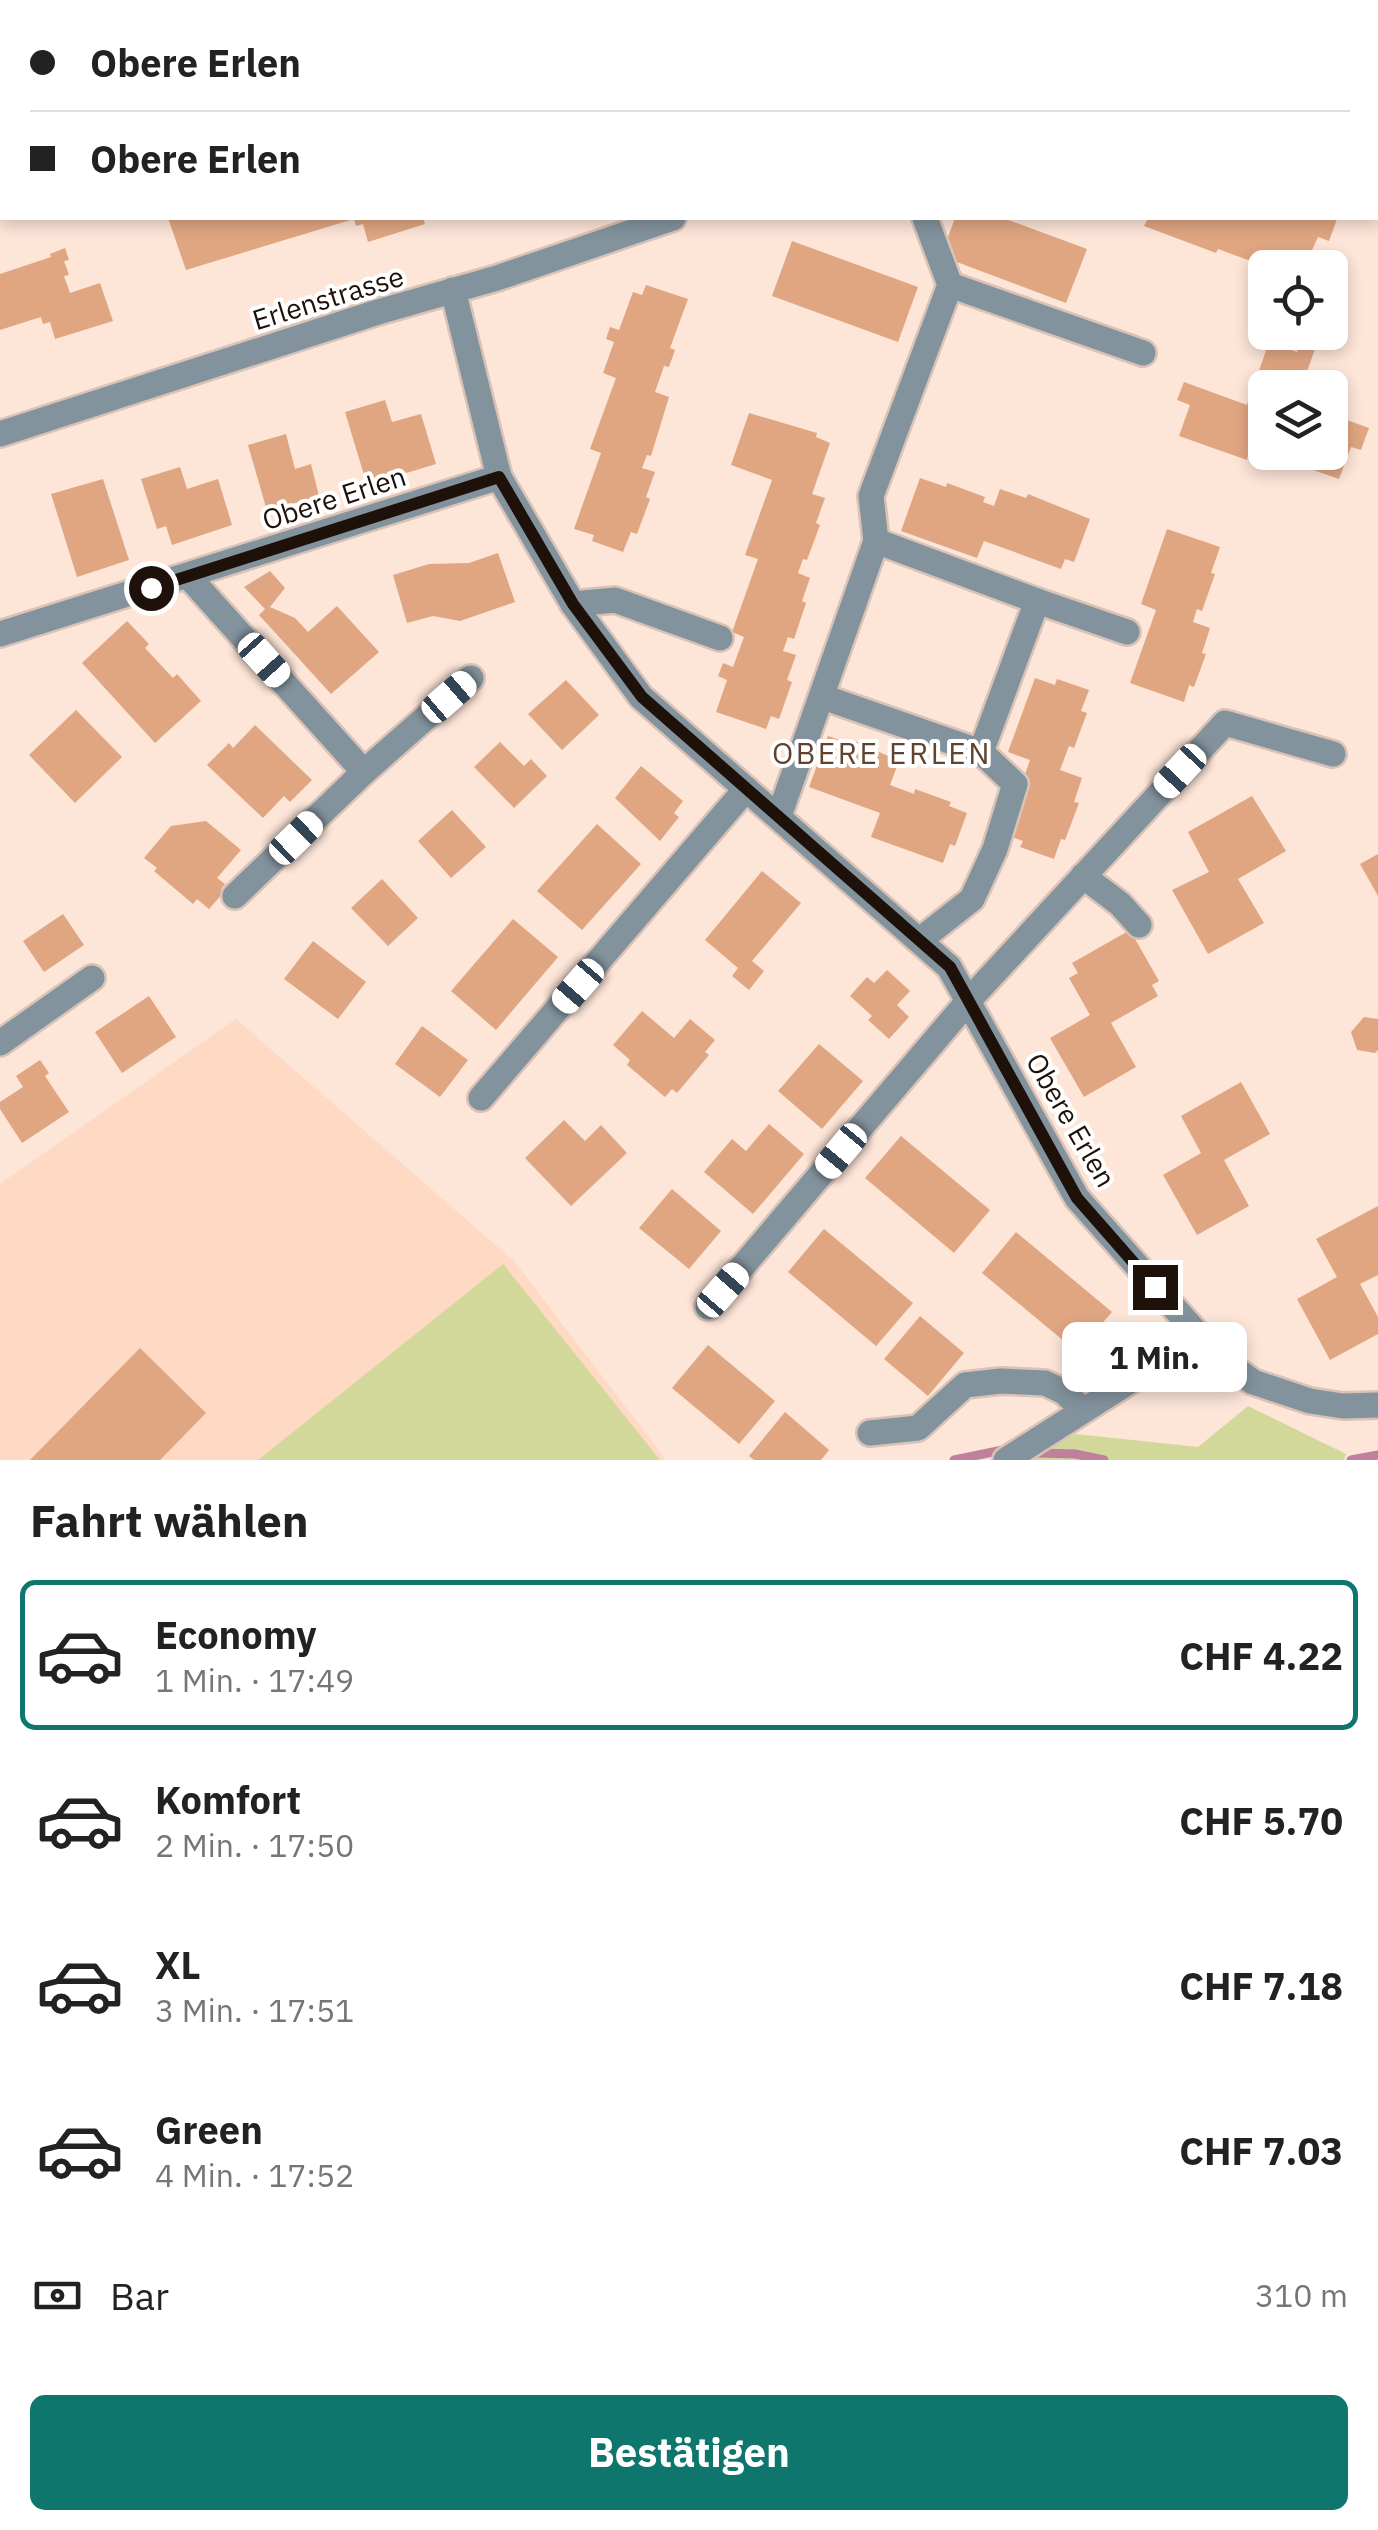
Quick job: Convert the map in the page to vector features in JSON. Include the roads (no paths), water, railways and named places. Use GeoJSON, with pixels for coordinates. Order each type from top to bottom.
{"type":"FeatureCollection","features":[{"type":"Feature","properties":{"kind":"street","name":"Erlenstrasse"},"geometry":{"type":"LineString","coordinates":[[0,434],[667,220]]}},
{"type":"Feature","properties":{"kind":"street"},"geometry":{"type":"LineString","coordinates":[[779,816],[876,541],[871,496],[950,285],[925,220]]}},
{"type":"Feature","properties":{"kind":"street"},"geometry":{"type":"LineString","coordinates":[[950,285],[1143,352]]}},
{"type":"Feature","properties":{"kind":"street","name":"Obere Erlen"},"geometry":{"type":"LineString","coordinates":[[453,290],[499,477],[573,604],[642,697],[950,967],[1077,1198],[1218,1356],[1253,1382],[1310,1401],[1343,1406],[1378,1405]]}},
{"type":"Feature","properties":{"kind":"street","name":"Obere Erlen"},"geometry":{"type":"LineString","coordinates":[[0,634],[499,477]]}},
{"type":"Feature","properties":{"kind":"street"},"geometry":{"type":"LineString","coordinates":[[876,541],[1127,632]]}},
{"type":"Feature","properties":{"kind":"street"},"geometry":{"type":"LineString","coordinates":[[188,576],[364,772]]}},
{"type":"Feature","properties":{"kind":"street"},"geometry":{"type":"LineString","coordinates":[[573,604],[614,600],[720,638]]}},
{"type":"Feature","properties":{"kind":"street"},"geometry":{"type":"LineString","coordinates":[[981,752],[1037,601]]}},
{"type":"Feature","properties":{"kind":"street"},"geometry":{"type":"LineString","coordinates":[[235,896],[364,772],[471,678]]}},
{"type":"Feature","properties":{"kind":"street"},"geometry":{"type":"LineString","coordinates":[[823,697],[981,752],[1015,784],[996,848],[972,899],[920,940]]}},
{"type":"Feature","properties":{"kind":"street"},"geometry":{"type":"LineString","coordinates":[[708,1307],[970,999],[1226,723],[1333,754]]}},
{"type":"Feature","properties":{"kind":"street"},"geometry":{"type":"LineString","coordinates":[[481,1098],[746,789]]}},
{"type":"Feature","properties":{"kind":"street"},"geometry":{"type":"LineString","coordinates":[[1083,876],[1120,904],[1139,925]]}},
{"type":"Feature","properties":{"kind":"street"},"geometry":{"type":"LineString","coordinates":[[0,1042],[92,978]]}},
{"type":"Feature","properties":{"kind":"street"},"geometry":{"type":"LineString","coordinates":[[1006,1460],[1138,1376],[1187,1324]]}},
{"type":"Feature","properties":{"kind":"street"},"geometry":{"type":"LineString","coordinates":[[870,1433],[918,1428],[964,1385],[1001,1380],[1046,1382],[1064,1392],[1082,1410]]}},
{"type":"Feature","properties":{"kind":"waterway"},"geometry":{"type":"LineString","coordinates":[[954,1460],[1003,1450]]}},
{"type":"Feature","properties":{"kind":"waterway"},"geometry":{"type":"LineString","coordinates":[[1038,1453],[1104,1460]]}},
{"type":"Feature","properties":{"kind":"waterway"},"geometry":{"type":"LineString","coordinates":[[1351,1460],[1378,1455]]}},
{"type":"Feature","properties":{"kind":"district","name":"OBERE ERLEN"},"geometry":{"type":"Point","coordinates":[882,754]}}]}
